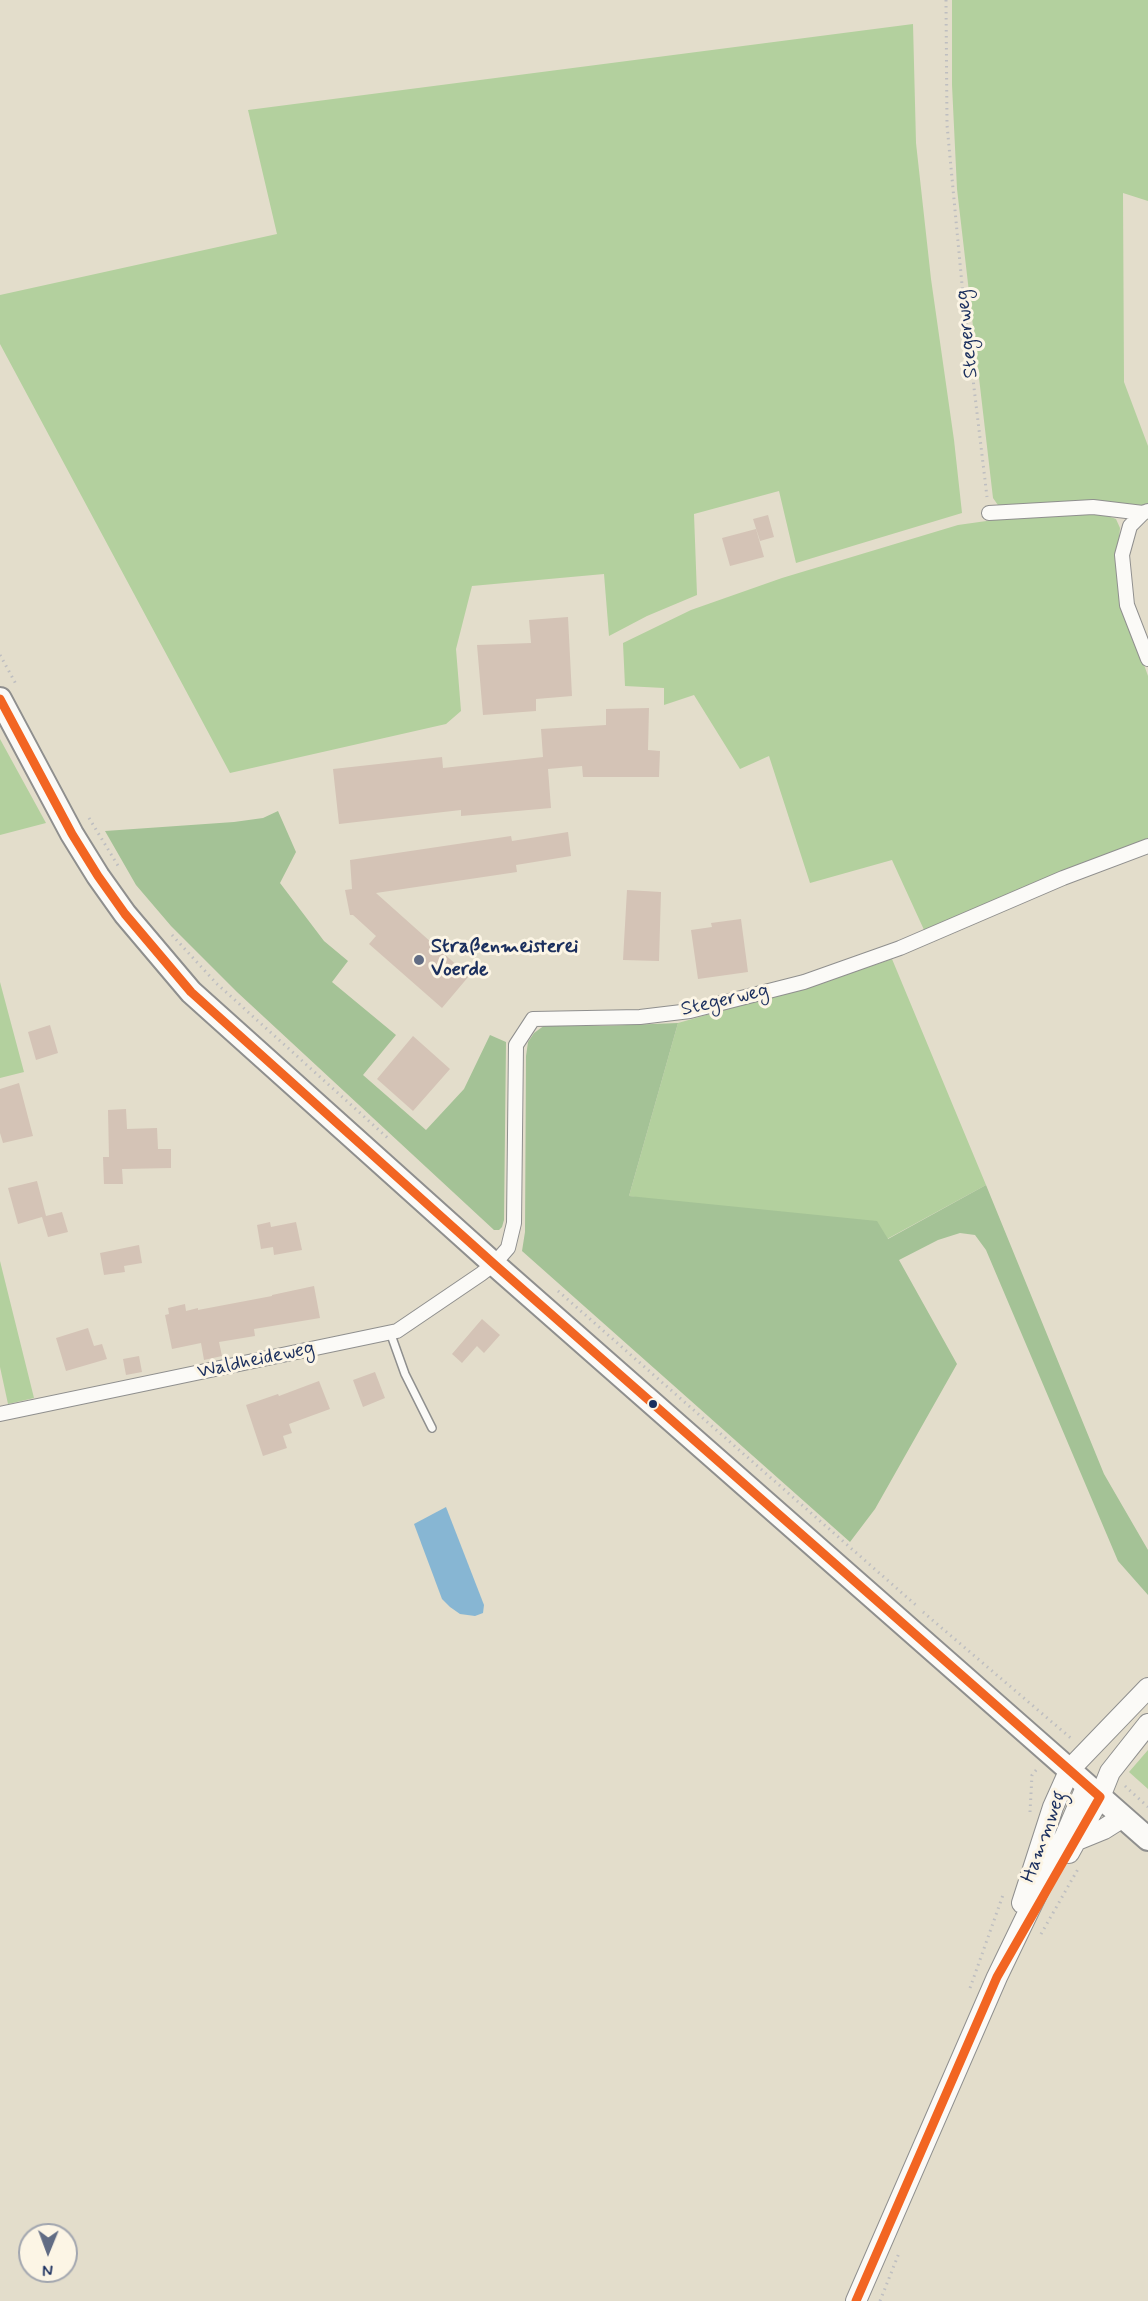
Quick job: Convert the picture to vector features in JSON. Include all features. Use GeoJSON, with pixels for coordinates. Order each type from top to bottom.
{"type":"FeatureCollection","features":[{"type":"Feature","properties":{"kind":"main road"},"geometry":{"type":"LineString","coordinates":[[11,697],[72,834],[125,914],[191,992],[494,1264],[1148,1839]]}},
{"type":"Feature","properties":{"kind":"main road","name":"Hammweg"},"geometry":{"type":"LineString","coordinates":[[997,1977],[1077,1840],[1087,1751],[1148,1688]]}},
{"type":"Feature","properties":{"kind":"main road","name":"Hammweg"},"geometry":{"type":"LineString","coordinates":[[1084,1783],[1108,1744],[1148,1703]]}},
{"type":"Feature","properties":{"kind":"main road","name":"Hammweg"},"geometry":{"type":"LineString","coordinates":[[856,2301],[997,1977],[1053,1807],[1084,1783],[1110,1772],[1148,1724]]}},
{"type":"Feature","properties":{"kind":"main road","name":"Hammweg"},"geometry":{"type":"LineString","coordinates":[[1077,1840],[1126,1820]]}},
{"type":"Feature","properties":{"kind":"street"},"geometry":{"type":"LineString","coordinates":[[988,513],[1093,507],[1145,512]]}},
{"type":"Feature","properties":{"kind":"street"},"geometry":{"type":"LineString","coordinates":[[1145,512],[1130,526],[1122,555],[1127,605],[1148,659]]}},
{"type":"Feature","properties":{"kind":"street","name":"Stegerweg"},"geometry":{"type":"LineString","coordinates":[[494,1264],[508,1248],[514,1223],[516,1045],[533,1019],[640,1017],[690,1011],[804,982],[900,948],[1063,878],[1148,846]]}},
{"type":"Feature","properties":{"kind":"street","name":"Waldheideweg"},"geometry":{"type":"LineString","coordinates":[[0,1414],[397,1330],[459,1290],[494,1264]]}},
{"type":"Feature","properties":{"kind":"lane"},"geometry":{"type":"LineString","coordinates":[[390,1332],[405,1374],[432,1428]]}},
{"type":"Feature","properties":{"kind":"path","name":"Stegerweg"},"geometry":{"type":"LineString","coordinates":[[946,0],[947,125],[963,295],[988,513]]}},
{"type":"Feature","properties":{"kind":"path"},"geometry":{"type":"LineString","coordinates":[[0,655],[11,697]]}},
{"type":"Feature","properties":{"kind":"path"},"geometry":{"type":"LineString","coordinates":[[87,817],[122,873]]}},
{"type":"Feature","properties":{"kind":"path"},"geometry":{"type":"LineString","coordinates":[[170,934],[217,984],[393,1144]]}},
{"type":"Feature","properties":{"kind":"path"},"geometry":{"type":"LineString","coordinates":[[558,1291],[921,1611],[1087,1751]]}},
{"type":"Feature","properties":{"kind":"path"},"geometry":{"type":"LineString","coordinates":[[1030,1812],[1032,1775],[1052,1753]]}},
{"type":"Feature","properties":{"kind":"path"},"geometry":{"type":"LineString","coordinates":[[1110,1772],[1147,1806],[1126,1820]]}},
{"type":"Feature","properties":{"kind":"path"},"geometry":{"type":"LineString","coordinates":[[1036,1943],[1080,1864]]}},
{"type":"Feature","properties":{"kind":"path"},"geometry":{"type":"LineString","coordinates":[[970,1988],[1005,1890]]}},
{"type":"Feature","properties":{"kind":"path"},"geometry":{"type":"LineString","coordinates":[[880,2301],[902,2246]]}},
{"type":"Feature","properties":{"kind":"green space"},"geometry":{"type":"Polygon","coordinates":[[[952,0],[1148,0],[1148,201],[1123,193],[1124,382],[1148,446],[1148,504],[1139,507],[1110,502],[1000,508],[993,498],[957,189],[952,85],[952,0]]]}},
{"type":"Feature","properties":{"kind":"green space"},"geometry":{"type":"Polygon","coordinates":[[[913,24],[916,143],[931,279],[962,513],[796,563],[779,491],[694,514],[697,595],[647,616],[609,636],[604,574],[472,586],[456,649],[461,711],[446,724],[230,773],[0,344],[0,295],[277,234],[248,110],[913,24]]]}},
{"type":"Feature","properties":{"kind":"green space"},"geometry":{"type":"Polygon","coordinates":[[[1102,514],[1116,519],[1120,528],[1116,570],[1122,603],[1148,676],[1148,838],[925,932],[892,860],[810,883],[769,756],[740,769],[694,695],[664,705],[664,688],[625,686],[623,643],[691,610],[782,578],[958,525],[1029,515],[1102,514]]]}},
{"type":"Feature","properties":{"kind":"green space"},"geometry":{"type":"Polygon","coordinates":[[[0,739],[46,823],[0,835],[0,739]]]}},
{"type":"Feature","properties":{"kind":"green space"},"geometry":{"type":"Polygon","coordinates":[[[278,811],[296,852],[280,883],[324,941],[348,961],[332,982],[396,1035],[363,1075],[426,1130],[464,1089],[490,1035],[506,1042],[504,1220],[499,1230],[494,1230],[237,992],[171,926],[136,885],[105,831],[234,822],[263,818],[278,811]]]}},
{"type":"Feature","properties":{"kind":"green space"},"geometry":{"type":"Polygon","coordinates":[[[892,959],[986,1185],[887,1239],[629,1196],[678,1023],[823,982],[892,959]]]}},
{"type":"Feature","properties":{"kind":"green space"},"geometry":{"type":"Polygon","coordinates":[[[0,982],[24,1072],[0,1078],[0,982]]]}},
{"type":"Feature","properties":{"kind":"green space"},"geometry":{"type":"Polygon","coordinates":[[[678,1023],[629,1196],[877,1221],[888,1239],[986,1185],[1104,1474],[1148,1550],[1148,1595],[1118,1561],[986,1250],[975,1235],[960,1233],[938,1240],[899,1260],[957,1364],[875,1509],[850,1542],[522,1251],[525,1232],[526,1056],[528,1042],[534,1033],[545,1025],[602,1026],[678,1023]]]}},
{"type":"Feature","properties":{"kind":"green space"},"geometry":{"type":"Polygon","coordinates":[[[0,1261],[34,1398],[8,1404],[0,1367],[0,1261]]]}},
{"type":"Feature","properties":{"kind":"green space"},"geometry":{"type":"Polygon","coordinates":[[[1148,1750],[1148,1789],[1129,1772],[1148,1750]]]}},
{"type":"Feature","properties":{"kind":"water"},"geometry":{"type":"Polygon","coordinates":[[[446,1507],[484,1605],[483,1613],[475,1616],[460,1614],[442,1599],[414,1524],[446,1507]]]}},
{"type":"Feature","properties":{"kind":"building"},"geometry":{"type":"Polygon","coordinates":[[[768,515],[774,537],[760,541],[753,519],[768,515]]]}},
{"type":"Feature","properties":{"kind":"building"},"geometry":{"type":"Polygon","coordinates":[[[756,529],[764,557],[730,566],[722,538],[756,529]]]}},
{"type":"Feature","properties":{"kind":"building"},"geometry":{"type":"Polygon","coordinates":[[[568,617],[572,696],[536,699],[536,711],[483,715],[477,645],[531,643],[529,620],[568,617]]]}},
{"type":"Feature","properties":{"kind":"building"},"geometry":{"type":"Polygon","coordinates":[[[649,708],[648,750],[660,751],[659,777],[583,777],[582,766],[548,769],[551,808],[461,816],[461,810],[339,824],[333,769],[442,757],[443,768],[543,757],[541,729],[606,725],[606,709],[649,708]]]}},
{"type":"Feature","properties":{"kind":"building"},"geometry":{"type":"Polygon","coordinates":[[[568,832],[571,856],[516,865],[517,872],[376,893],[469,976],[442,1008],[369,944],[376,936],[353,915],[350,915],[345,890],[352,889],[350,860],[511,836],[512,841],[568,832]]]}},
{"type":"Feature","properties":{"kind":"building"},"geometry":{"type":"Polygon","coordinates":[[[627,890],[661,892],[659,961],[623,960],[627,890]]]}},
{"type":"Feature","properties":{"kind":"building"},"geometry":{"type":"Polygon","coordinates":[[[741,919],[748,972],[698,979],[691,930],[712,927],[711,923],[741,919]]]}},
{"type":"Feature","properties":{"kind":"building"},"geometry":{"type":"Polygon","coordinates":[[[50,1025],[58,1053],[36,1060],[28,1032],[50,1025]]]}},
{"type":"Feature","properties":{"kind":"building"},"geometry":{"type":"Polygon","coordinates":[[[413,1036],[450,1069],[413,1111],[377,1079],[413,1036]]]}},
{"type":"Feature","properties":{"kind":"building"},"geometry":{"type":"Polygon","coordinates":[[[19,1083],[33,1136],[3,1143],[0,1133],[0,1089],[19,1083]]]}},
{"type":"Feature","properties":{"kind":"building"},"geometry":{"type":"Polygon","coordinates":[[[126,1109],[127,1129],[157,1128],[158,1149],[171,1149],[171,1168],[122,1169],[123,1184],[104,1184],[103,1157],[109,1157],[108,1110],[126,1109]]]}},
{"type":"Feature","properties":{"kind":"building"},"geometry":{"type":"Polygon","coordinates":[[[37,1181],[46,1216],[62,1212],[68,1232],[48,1237],[42,1217],[18,1224],[8,1188],[37,1181]]]}},
{"type":"Feature","properties":{"kind":"building"},"geometry":{"type":"Polygon","coordinates":[[[270,1222],[271,1227],[296,1222],[302,1250],[274,1255],[273,1247],[261,1249],[257,1225],[270,1222]]]}},
{"type":"Feature","properties":{"kind":"building"},"geometry":{"type":"Polygon","coordinates":[[[139,1245],[142,1263],[124,1266],[125,1272],[104,1275],[100,1253],[139,1245]]]}},
{"type":"Feature","properties":{"kind":"building"},"geometry":{"type":"Polygon","coordinates":[[[314,1286],[320,1318],[254,1329],[255,1336],[219,1342],[222,1356],[204,1360],[201,1343],[172,1349],[165,1315],[169,1314],[168,1308],[185,1304],[186,1311],[198,1308],[198,1310],[314,1286]]]}},
{"type":"Feature","properties":{"kind":"building"},"geometry":{"type":"Polygon","coordinates":[[[482,1319],[500,1335],[484,1353],[477,1346],[462,1363],[452,1354],[482,1319]]]}},
{"type":"Feature","properties":{"kind":"building"},"geometry":{"type":"Polygon","coordinates":[[[88,1328],[94,1346],[102,1344],[107,1359],[66,1371],[56,1338],[88,1328]]]}},
{"type":"Feature","properties":{"kind":"building"},"geometry":{"type":"Polygon","coordinates":[[[139,1356],[142,1372],[126,1375],[123,1359],[139,1356]]]}},
{"type":"Feature","properties":{"kind":"building"},"geometry":{"type":"Polygon","coordinates":[[[375,1372],[385,1398],[363,1407],[353,1380],[375,1372]]]}},
{"type":"Feature","properties":{"kind":"building"},"geometry":{"type":"Polygon","coordinates":[[[319,1381],[330,1409],[289,1424],[292,1433],[283,1436],[287,1448],[263,1456],[246,1405],[319,1381]]]}},
{"type":"Feature","properties":{"kind":"transit line"},"geometry":{"type":"LineString","coordinates":[[0,699],[72,834],[98,876],[125,914],[191,992],[494,1264],[1100,1797],[997,1977],[856,2301]]}},
{"type":"Feature","properties":{"kind":"place","name":"Straßenmeisterei Voerde"},"geometry":{"type":"Point","coordinates":[419,960]}}]}
